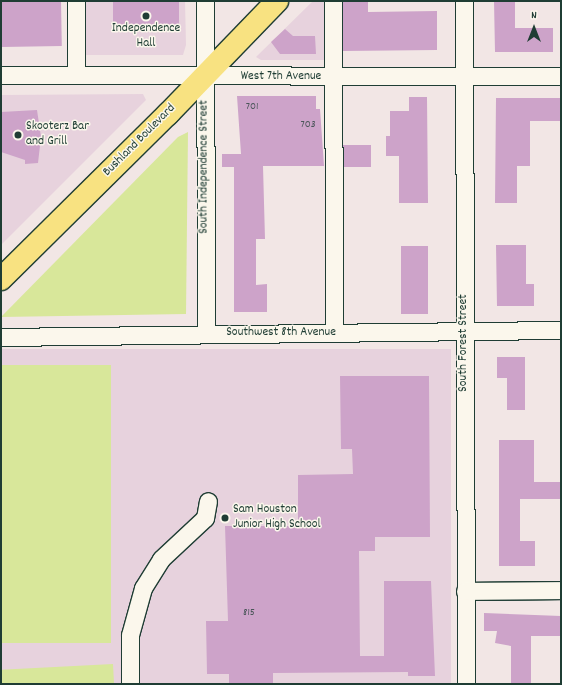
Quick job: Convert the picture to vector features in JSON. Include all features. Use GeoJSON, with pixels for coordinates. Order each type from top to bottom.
{"type":"FeatureCollection","features":[{"type":"Feature","properties":{"kind":"main road","name":"Bushland Boulevard"},"geometry":{"type":"LineString","coordinates":[[1,279],[205,76],[277,1]]}},
{"type":"Feature","properties":{"kind":"street"},"geometry":{"type":"LineString","coordinates":[[76,1],[76,75]]}},
{"type":"Feature","properties":{"kind":"street","name":"South Independence Street"},"geometry":{"type":"LineString","coordinates":[[205,1],[206,333]]}},
{"type":"Feature","properties":{"kind":"street"},"geometry":{"type":"LineString","coordinates":[[333,1],[336,76],[334,332]]}},
{"type":"Feature","properties":{"kind":"street","name":"South Forest Street"},"geometry":{"type":"LineString","coordinates":[[464,1],[466,684]]}},
{"type":"Feature","properties":{"kind":"street","name":"West 7th Avenue"},"geometry":{"type":"LineString","coordinates":[[1,75],[561,76]]}},
{"type":"Feature","properties":{"kind":"street","name":"Southwest 8th Avenue"},"geometry":{"type":"LineString","coordinates":[[1,337],[206,333],[561,330]]}},
{"type":"Feature","properties":{"kind":"street"},"geometry":{"type":"LineString","coordinates":[[130,684],[130,635],[143,588],[161,559],[205,518],[208,501]]}},
{"type":"Feature","properties":{"kind":"street"},"geometry":{"type":"LineString","coordinates":[[465,591],[561,590]]}},
{"type":"Feature","properties":{"kind":"shaded area"},"geometry":{"type":"Polygon","coordinates":[[[82,1],[185,1],[186,45],[183,55],[82,55],[82,1]]]}},
{"type":"Feature","properties":{"kind":"shaded area"},"geometry":{"type":"Polygon","coordinates":[[[313,1],[326,1],[326,60],[261,60],[256,57],[313,1]]]}},
{"type":"Feature","properties":{"kind":"shaded area"},"geometry":{"type":"Polygon","coordinates":[[[143,94],[146,100],[1,245],[1,95],[143,94]]]}},
{"type":"Feature","properties":{"kind":"shaded area","name":"Sam Houston Junior High School"},"geometry":{"type":"Polygon","coordinates":[[[1,349],[451,349],[451,684],[1,684],[1,349]]]}},
{"type":"Feature","properties":{"kind":"green space"},"geometry":{"type":"Polygon","coordinates":[[[188,132],[186,314],[1,317],[178,137],[188,132]]]}},
{"type":"Feature","properties":{"kind":"green space"},"geometry":{"type":"Polygon","coordinates":[[[1,365],[111,365],[111,643],[1,643],[1,365]]]}},
{"type":"Feature","properties":{"kind":"green space"},"geometry":{"type":"Polygon","coordinates":[[[113,664],[114,684],[2,684],[1,670],[113,664]]]}},
{"type":"Feature","properties":{"kind":"building"},"geometry":{"type":"Polygon","coordinates":[[[61,1],[62,46],[2,47],[1,2],[61,1]]]}},
{"type":"Feature","properties":{"kind":"building","name":"Independence Hall"},"geometry":{"type":"Polygon","coordinates":[[[113,1],[179,1],[179,31],[113,31],[113,1]]]}},
{"type":"Feature","properties":{"kind":"building"},"geometry":{"type":"Polygon","coordinates":[[[343,1],[368,1],[368,12],[437,11],[437,50],[343,51],[343,1]]]}},
{"type":"Feature","properties":{"kind":"building"},"geometry":{"type":"Polygon","coordinates":[[[494,1],[515,1],[515,28],[553,28],[553,52],[495,52],[494,1]]]}},
{"type":"Feature","properties":{"kind":"building"},"geometry":{"type":"Polygon","coordinates":[[[285,29],[293,36],[315,36],[316,54],[280,54],[271,42],[285,29]]]}},
{"type":"Feature","properties":{"kind":"building"},"geometry":{"type":"Polygon","coordinates":[[[237,96],[316,96],[316,109],[320,109],[324,166],[263,166],[265,239],[256,239],[256,285],[267,284],[267,312],[234,312],[234,167],[222,167],[222,154],[241,154],[237,96]]]}},
{"type":"Feature","properties":{"kind":"building"},"geometry":{"type":"Polygon","coordinates":[[[409,97],[427,97],[428,203],[399,203],[399,156],[386,156],[386,136],[390,136],[390,111],[409,111],[409,97]]]}},
{"type":"Feature","properties":{"kind":"building"},"geometry":{"type":"Polygon","coordinates":[[[496,98],[561,98],[561,121],[530,121],[530,166],[517,166],[517,203],[495,203],[496,98]]]}},
{"type":"Feature","properties":{"kind":"building"},"geometry":{"type":"Polygon","coordinates":[[[37,110],[41,137],[38,163],[25,164],[25,160],[1,152],[1,112],[37,110]]]}},
{"type":"Feature","properties":{"kind":"building"},"geometry":{"type":"Polygon","coordinates":[[[343,145],[371,145],[371,167],[343,167],[343,145]]]}},
{"type":"Feature","properties":{"kind":"building"},"geometry":{"type":"Polygon","coordinates":[[[496,245],[526,245],[526,284],[534,284],[534,306],[497,306],[496,245]]]}},
{"type":"Feature","properties":{"kind":"building"},"geometry":{"type":"Polygon","coordinates":[[[401,246],[428,246],[428,314],[401,314],[401,246]]]}},
{"type":"Feature","properties":{"kind":"building"},"geometry":{"type":"Polygon","coordinates":[[[497,357],[525,357],[525,410],[507,410],[507,378],[497,378],[497,357]]]}},
{"type":"Feature","properties":{"kind":"building"},"geometry":{"type":"Polygon","coordinates":[[[340,376],[429,376],[430,537],[375,537],[375,551],[359,551],[360,656],[384,656],[384,581],[431,581],[435,676],[408,676],[408,672],[273,673],[273,684],[229,684],[229,674],[207,674],[206,621],[228,621],[225,526],[298,526],[298,475],[353,474],[352,449],[341,449],[340,376]]]}},
{"type":"Feature","properties":{"kind":"building"},"geometry":{"type":"Polygon","coordinates":[[[499,440],[534,440],[534,482],[561,482],[561,499],[520,499],[520,541],[535,541],[535,566],[499,566],[499,440]]]}},
{"type":"Feature","properties":{"kind":"building"},"geometry":{"type":"Polygon","coordinates":[[[484,613],[561,616],[561,636],[531,636],[531,683],[511,683],[511,646],[495,643],[497,631],[484,631],[484,613]]]}},
{"type":"Feature","properties":{"kind":"place","name":"Independence Hall"},"geometry":{"type":"Point","coordinates":[146,16]}},
{"type":"Feature","properties":{"kind":"place","name":"Skooterz Bar and Grill"},"geometry":{"type":"Point","coordinates":[18,135]}},
{"type":"Feature","properties":{"kind":"place","name":"Sam Houston Junior High School"},"geometry":{"type":"Point","coordinates":[225,518]}}]}
